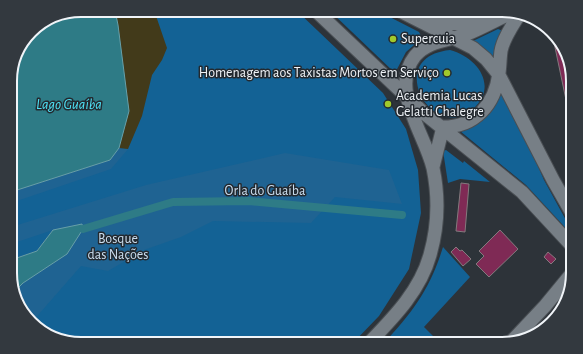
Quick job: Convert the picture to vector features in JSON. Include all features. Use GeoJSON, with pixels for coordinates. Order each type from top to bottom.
{"type":"FeatureCollection","features":[{"type":"Feature","properties":{"kind":"main road"},"geometry":{"type":"LineString","coordinates":[[322,17],[407,99],[522,192],[566,239]]}},
{"type":"Feature","properties":{"kind":"main road"},"geometry":{"type":"LineString","coordinates":[[412,17],[456,38],[477,51],[499,75],[566,202]]}},
{"type":"Feature","properties":{"kind":"main road"},"geometry":{"type":"LineString","coordinates":[[418,17],[437,23],[459,24],[496,17]]}},
{"type":"Feature","properties":{"kind":"main road"},"geometry":{"type":"LineString","coordinates":[[374,337],[409,298],[423,274],[430,256],[436,229],[437,201],[433,168],[407,99],[406,82],[409,68],[415,57],[422,50],[435,42],[456,38],[502,17]]}},
{"type":"Feature","properties":{"kind":"main road"},"geometry":{"type":"LineString","coordinates":[[443,127],[456,127],[469,122],[479,115],[490,101],[499,75],[501,50],[516,19]]}},
{"type":"Feature","properties":{"kind":"main road"},"geometry":{"type":"LineString","coordinates":[[433,168],[443,127]]}},
{"type":"Feature","properties":{"kind":"main road"},"geometry":{"type":"LineString","coordinates":[[517,335],[545,306],[565,281]]}},
{"type":"Feature","properties":{"kind":"green space","name":"Orla do Guaíba"},"geometry":{"type":"Polygon","coordinates":[[[116,17],[303,17],[383,93],[406,129],[418,170],[421,213],[409,269],[379,316],[359,337],[81,337],[64,335],[49,328],[42,324],[28,309],[20,294],[19,287],[23,283],[53,230],[37,251],[17,258],[17,190],[110,160],[129,111],[116,17]]]}},
{"type":"Feature","properties":{"kind":"green space"},"geometry":{"type":"Polygon","coordinates":[[[336,17],[390,17],[419,32],[422,38],[406,52],[395,73],[336,17]]]}},
{"type":"Feature","properties":{"kind":"green space"},"geometry":{"type":"Polygon","coordinates":[[[498,29],[503,31],[496,57],[493,58],[473,41],[498,29]]]}},
{"type":"Feature","properties":{"kind":"green space"},"geometry":{"type":"Polygon","coordinates":[[[450,50],[469,59],[476,66],[484,82],[484,91],[481,100],[473,109],[458,117],[443,116],[430,108],[421,96],[417,81],[419,67],[430,56],[450,50]]]}},
{"type":"Feature","properties":{"kind":"green space"},"geometry":{"type":"Polygon","coordinates":[[[501,92],[517,118],[544,180],[566,220],[566,228],[526,185],[460,131],[501,92]]]}},
{"type":"Feature","properties":{"kind":"green space"},"geometry":{"type":"Polygon","coordinates":[[[119,148],[128,149],[111,169],[17,201],[17,190],[110,160],[119,148]]]}},
{"type":"Feature","properties":{"kind":"green space"},"geometry":{"type":"Polygon","coordinates":[[[446,150],[463,163],[464,161],[490,182],[460,179],[448,183],[443,151],[446,150]]]}},
{"type":"Feature","properties":{"kind":"green space","name":"Bosque das Nações"},"geometry":{"type":"Polygon","coordinates":[[[285,153],[389,170],[402,204],[335,197],[311,223],[213,221],[181,237],[144,250],[108,271],[81,266],[36,318],[28,309],[20,294],[19,287],[67,254],[83,229],[81,224],[53,230],[17,242],[17,225],[146,185],[285,153]]]}},
{"type":"Feature","properties":{"kind":"green space"},"geometry":{"type":"Polygon","coordinates":[[[443,247],[470,277],[424,327],[434,337],[389,337],[412,310],[426,288],[443,247]]]}},
{"type":"Feature","properties":{"kind":"sand"},"geometry":{"type":"Polygon","coordinates":[[[116,17],[156,17],[167,48],[162,60],[152,75],[142,116],[128,149],[119,148],[129,111],[116,17]]]}},
{"type":"Feature","properties":{"kind":"water","name":"Lago Guaíba"},"geometry":{"type":"Polygon","coordinates":[[[81,17],[116,17],[129,111],[119,148],[110,160],[17,190],[17,81],[20,60],[33,39],[39,33],[60,20],[81,17]]]}},
{"type":"Feature","properties":{"kind":"water"},"geometry":{"type":"Polygon","coordinates":[[[82,224],[83,229],[67,254],[19,287],[17,258],[37,251],[53,230],[82,224]]]}},
{"type":"Feature","properties":{"kind":"building"},"geometry":{"type":"Polygon","coordinates":[[[554,44],[563,60],[565,69],[566,100],[554,44]]]}},
{"type":"Feature","properties":{"kind":"building"},"geometry":{"type":"Polygon","coordinates":[[[461,183],[469,184],[465,232],[456,231],[461,183]]]}},
{"type":"Feature","properties":{"kind":"building"},"geometry":{"type":"Polygon","coordinates":[[[500,230],[518,249],[489,277],[476,264],[484,256],[479,251],[500,230]]]}},
{"type":"Feature","properties":{"kind":"building"},"geometry":{"type":"Polygon","coordinates":[[[456,247],[460,251],[462,250],[471,259],[463,266],[451,252],[456,247]]]}},
{"type":"Feature","properties":{"kind":"building"},"geometry":{"type":"Polygon","coordinates":[[[548,252],[556,259],[551,264],[544,257],[548,252]]]}},
{"type":"Feature","properties":{"kind":"waterway"},"geometry":{"type":"LineString","coordinates":[[83,229],[173,202],[249,201],[402,215]]}},
{"type":"Feature","properties":{"kind":"place","name":"Supercuia"},"geometry":{"type":"Point","coordinates":[393,39]}},
{"type":"Feature","properties":{"kind":"place","name":"Homenagem aos Taxistas Mortos em Serviço"},"geometry":{"type":"Point","coordinates":[447,73]}},
{"type":"Feature","properties":{"kind":"place","name":"Academia Lucas Gelatti Chalegre"},"geometry":{"type":"Point","coordinates":[388,104]}}]}
